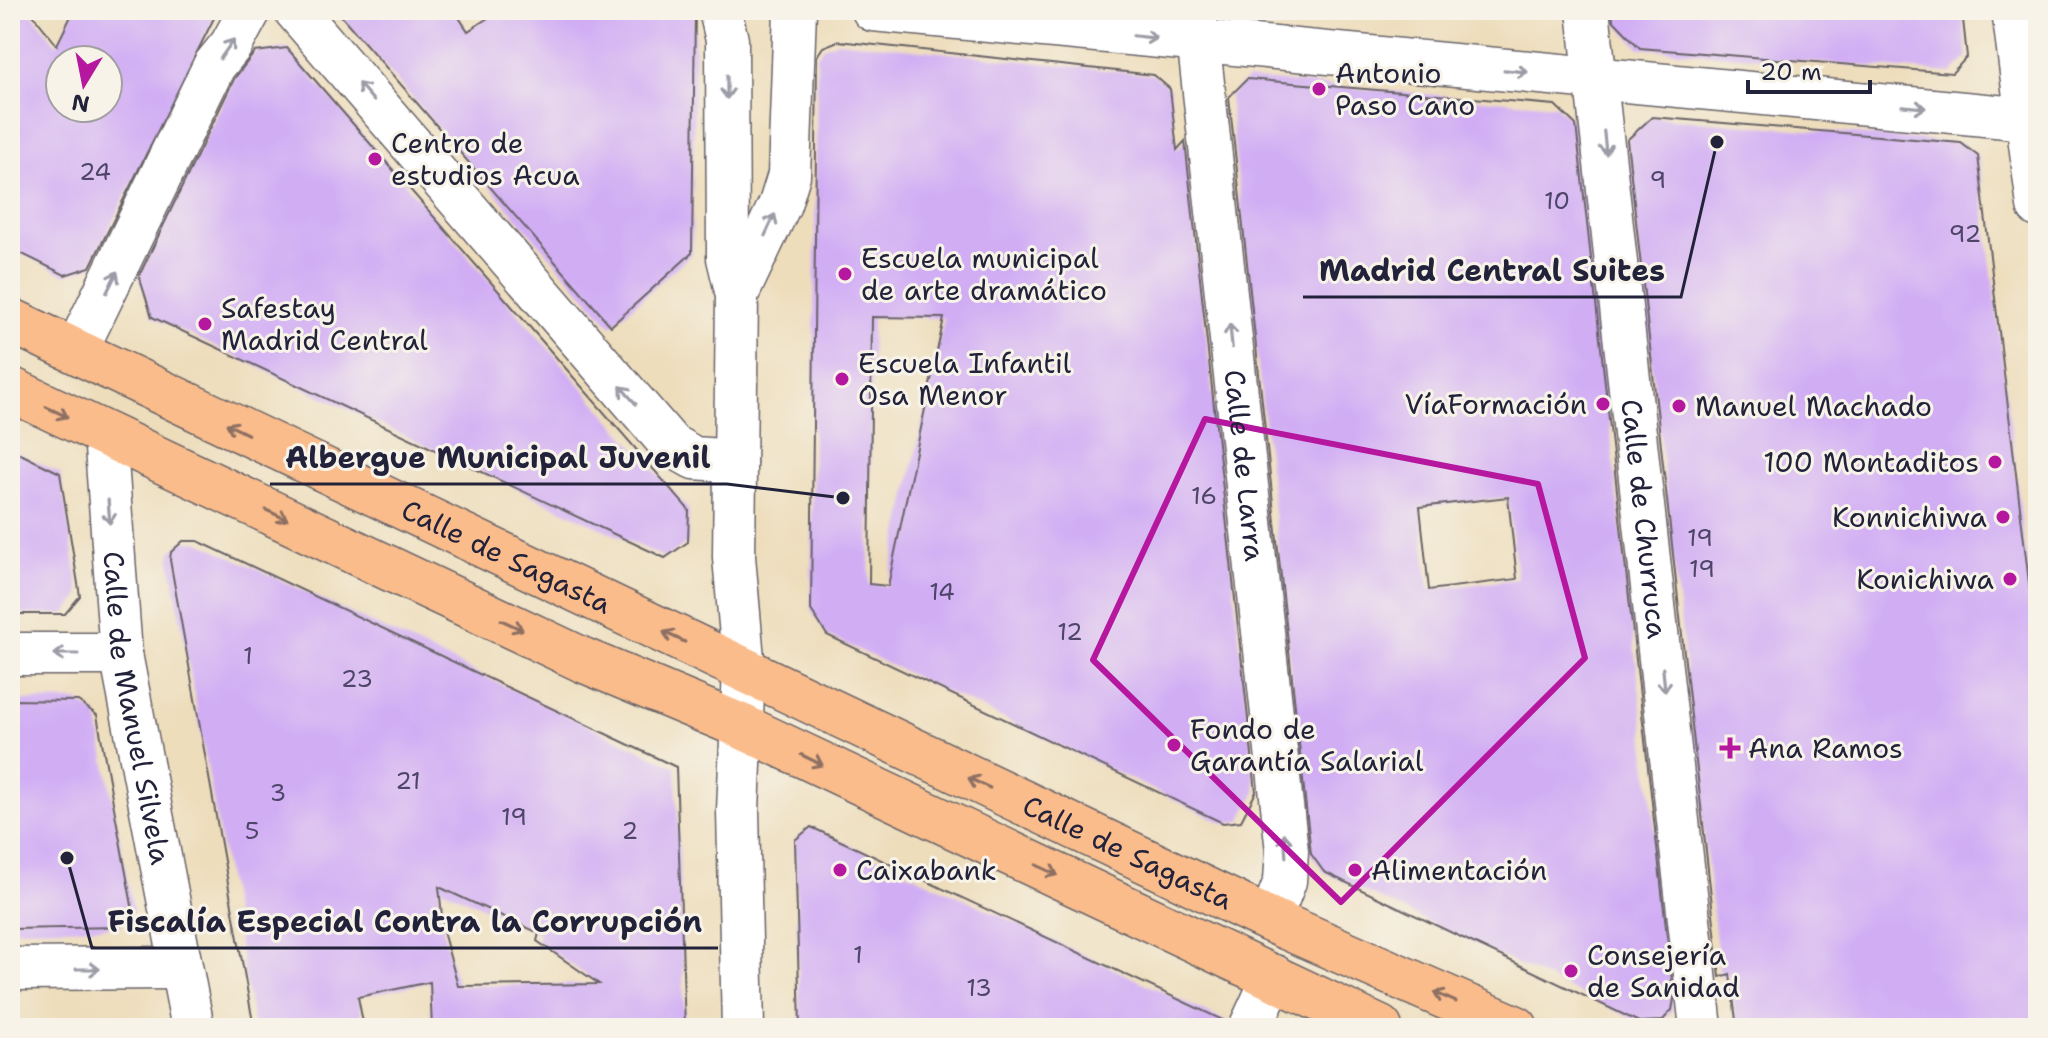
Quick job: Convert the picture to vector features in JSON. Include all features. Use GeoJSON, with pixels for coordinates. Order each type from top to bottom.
{"type":"FeatureCollection","features":[{"type":"Feature","properties":{"kind":"main road","name":"Calle de Sagasta"},"geometry":{"type":"LineString","coordinates":[[10,320],[1270,920],[1516,1028]]}},
{"type":"Feature","properties":{"kind":"main road","name":"Calle de Sagasta"},"geometry":{"type":"LineString","coordinates":[[10,389],[583,660],[741,726],[1380,1028]]}},
{"type":"Feature","properties":{"kind":"street"},"geometry":{"type":"LineString","coordinates":[[76,351],[214,66],[231,45],[250,10]]}},
{"type":"Feature","properties":{"kind":"street"},"geometry":{"type":"LineString","coordinates":[[295,10],[671,445],[694,458],[735,461]]}},
{"type":"Feature","properties":{"kind":"street"},"geometry":{"type":"LineString","coordinates":[[720,10],[727,40],[728,258],[737,295],[735,579],[744,670],[738,832],[743,1028]]}},
{"type":"Feature","properties":{"kind":"street"},"geometry":{"type":"LineString","coordinates":[[873,10],[1197,26],[1597,79],[2032,118]]}},
{"type":"Feature","properties":{"kind":"street","name":"Calle de Churruca"},"geometry":{"type":"LineString","coordinates":[[1588,10],[1701,1028]]}},
{"type":"Feature","properties":{"kind":"street"},"geometry":{"type":"LineString","coordinates":[[2013,10],[2032,118],[2038,206]]}},
{"type":"Feature","properties":{"kind":"street"},"geometry":{"type":"LineString","coordinates":[[737,295],[780,204],[789,175],[796,11]]}},
{"type":"Feature","properties":{"kind":"street","name":"Calle de Larra"},"geometry":{"type":"LineString","coordinates":[[1197,26],[1287,851],[1285,881],[1270,920]]}},
{"type":"Feature","properties":{"kind":"street","name":"Calle de Manuel Silvela"},"geometry":{"type":"LineString","coordinates":[[105,434],[121,654],[193,1028]]}},
{"type":"Feature","properties":{"kind":"street"},"geometry":{"type":"LineString","coordinates":[[10,654],[121,654]]}},
{"type":"Feature","properties":{"kind":"street"},"geometry":{"type":"LineString","coordinates":[[10,969],[180,968]]}},
{"type":"Feature","properties":{"kind":"street"},"geometry":{"type":"LineString","coordinates":[[1250,1028],[1274,976]]}},
{"type":"Feature","properties":{"kind":"highlighted area"},"geometry":{"type":"Polygon","coordinates":[[[1205,419],[1538,484],[1585,658],[1341,902],[1093,660],[1205,419]]]}},
{"type":"Feature","properties":{"kind":"building"},"geometry":{"type":"Polygon","coordinates":[[[10,10],[29,10],[56,44],[44,44],[44,124],[124,124],[124,44],[57,44],[74,10],[218,10],[90,267],[65,275],[10,248],[10,10]]]}},
{"type":"Feature","properties":{"kind":"building"},"geometry":{"type":"Polygon","coordinates":[[[336,10],[454,10],[468,31],[500,10],[596,10],[605,22],[624,10],[695,10],[692,253],[611,326],[336,10]]]}},
{"type":"Feature","properties":{"kind":"building"},"geometry":{"type":"Polygon","coordinates":[[[1612,10],[1962,10],[1967,57],[1952,73],[1640,48],[1613,20],[1612,10]]]}},
{"type":"Feature","properties":{"kind":"building"},"geometry":{"type":"Polygon","coordinates":[[[838,41],[1154,75],[1170,89],[1177,150],[1185,141],[1256,792],[1241,821],[1223,823],[827,635],[811,610],[817,56],[823,47],[838,41]],[[872,317],[869,584],[888,586],[944,318],[872,317]]]}},
{"type":"Feature","properties":{"kind":"building"},"geometry":{"type":"Polygon","coordinates":[[[287,48],[689,510],[688,542],[665,558],[152,317],[139,276],[234,79],[255,52],[287,48]]]}},
{"type":"Feature","properties":{"kind":"building"},"geometry":{"type":"Polygon","coordinates":[[[1247,79],[1555,105],[1576,125],[1674,999],[1672,1010],[1662,1021],[1639,1022],[1324,872],[1311,854],[1229,97],[1247,79]],[[1508,497],[1420,507],[1429,590],[1517,579],[1508,497]]]}},
{"type":"Feature","properties":{"kind":"building"},"geometry":{"type":"Polygon","coordinates":[[[1652,117],[1961,143],[1978,156],[2038,658],[2038,1028],[1737,1028],[1730,974],[1720,977],[1627,140],[1652,117]]]}},
{"type":"Feature","properties":{"kind":"building"},"geometry":{"type":"Polygon","coordinates":[[[10,449],[60,473],[80,596],[65,614],[10,614],[10,449]]]}},
{"type":"Feature","properties":{"kind":"building"},"geometry":{"type":"Polygon","coordinates":[[[183,541],[198,541],[676,767],[685,1028],[432,1028],[430,982],[358,997],[364,1028],[254,1028],[171,552],[183,541]],[[439,887],[444,935],[458,986],[599,984],[537,941],[539,933],[439,887]]]}},
{"type":"Feature","properties":{"kind":"building"},"geometry":{"type":"Polygon","coordinates":[[[10,700],[78,701],[97,715],[133,911],[120,927],[10,929],[10,700]]]}},
{"type":"Feature","properties":{"kind":"building"},"geometry":{"type":"Polygon","coordinates":[[[811,827],[1227,1022],[1226,1028],[800,1028],[795,840],[811,827]]]}},
{"type":"Feature","properties":{"kind":"place","name":"Antonio Paso Cano"},"geometry":{"type":"Point","coordinates":[1319,89]}},
{"type":"Feature","properties":{"kind":"place","name":"Madrid Central Suites"},"geometry":{"type":"Point","coordinates":[1717,142]}},
{"type":"Feature","properties":{"kind":"place","name":"Centro de estudios Acua"},"geometry":{"type":"Point","coordinates":[375,159]}},
{"type":"Feature","properties":{"kind":"place","name":"Escuela municipal de arte dramático"},"geometry":{"type":"Point","coordinates":[845,274]}},
{"type":"Feature","properties":{"kind":"place","name":"Safestay Madrid Central"},"geometry":{"type":"Point","coordinates":[205,324]}},
{"type":"Feature","properties":{"kind":"place","name":"Escuela Infantil Osa Menor"},"geometry":{"type":"Point","coordinates":[842,379]}},
{"type":"Feature","properties":{"kind":"place","name":"VíaFormación"},"geometry":{"type":"Point","coordinates":[1603,404]}},
{"type":"Feature","properties":{"kind":"place","name":"Manuel Machado"},"geometry":{"type":"Point","coordinates":[1679,406]}},
{"type":"Feature","properties":{"kind":"place","name":"100 Montaditos"},"geometry":{"type":"Point","coordinates":[1995,462]}},
{"type":"Feature","properties":{"kind":"place","name":"Albergue Municipal Juvenil"},"geometry":{"type":"Point","coordinates":[843,498]}},
{"type":"Feature","properties":{"kind":"place","name":"Konnichiwa"},"geometry":{"type":"Point","coordinates":[2003,517]}},
{"type":"Feature","properties":{"kind":"place","name":"Konichiwa"},"geometry":{"type":"Point","coordinates":[2010,579]}},
{"type":"Feature","properties":{"kind":"place","name":"Fondo de Garantía Salarial"},"geometry":{"type":"Point","coordinates":[1174,745]}},
{"type":"Feature","properties":{"kind":"place","name":"Ana Ramos"},"geometry":{"type":"Point","coordinates":[1730,748]}},
{"type":"Feature","properties":{"kind":"place","name":"Fiscalía Especial Contra la Corrupción"},"geometry":{"type":"Point","coordinates":[67,858]}},
{"type":"Feature","properties":{"kind":"place","name":"Caixabank"},"geometry":{"type":"Point","coordinates":[840,870]}},
{"type":"Feature","properties":{"kind":"place","name":"Alimentación"},"geometry":{"type":"Point","coordinates":[1355,870]}},
{"type":"Feature","properties":{"kind":"place","name":"Consejería de Sanidad"},"geometry":{"type":"Point","coordinates":[1571,971]}}]}
